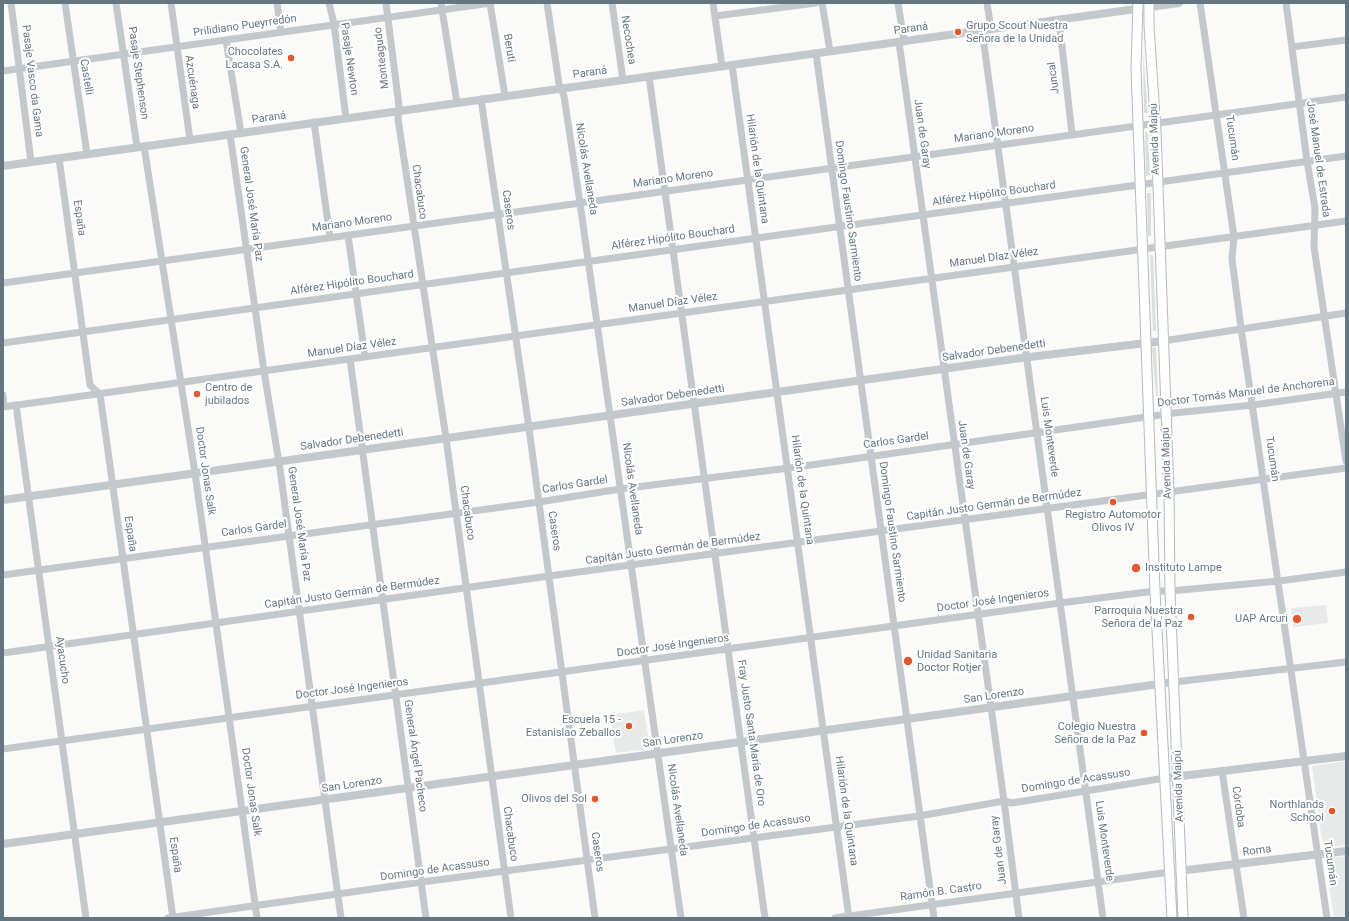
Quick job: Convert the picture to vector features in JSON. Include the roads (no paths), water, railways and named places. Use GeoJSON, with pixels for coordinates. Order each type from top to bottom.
{"type":"FeatureCollection","features":[{"type":"Feature","properties":{"kind":"main road","name":"Avenida Maipú"},"geometry":{"type":"LineString","coordinates":[[1149,5],[1169,493],[1170,591],[1179,777],[1183,918]]}},
{"type":"Feature","properties":{"kind":"main road","name":"Avenida Maipú"},"geometry":{"type":"LineString","coordinates":[[1138,6],[1138,125],[1150,416],[1155,591],[1172,918]]}},
{"type":"Feature","properties":{"kind":"street","name":"Pasaje Vasco da Gama"},"geometry":{"type":"LineString","coordinates":[[11,3],[31,162]]}},
{"type":"Feature","properties":{"kind":"street","name":"Castelli"},"geometry":{"type":"LineString","coordinates":[[65,3],[86,154]]}},
{"type":"Feature","properties":{"kind":"street","name":"Pasaje Stephenson"},"geometry":{"type":"LineString","coordinates":[[116,3],[141,146]]}},
{"type":"Feature","properties":{"kind":"street","name":"Azcuénaga"},"geometry":{"type":"LineString","coordinates":[[171,3],[190,140]]}},
{"type":"Feature","properties":{"kind":"street"},"geometry":{"type":"LineString","coordinates":[[277,3],[281,32]]}},
{"type":"Feature","properties":{"kind":"street","name":"Pasaje Newton"},"geometry":{"type":"LineString","coordinates":[[329,3],[334,24],[346,118]]}},
{"type":"Feature","properties":{"kind":"street","name":"Monteagudo"},"geometry":{"type":"LineString","coordinates":[[386,3],[399,106],[397,111]]}},
{"type":"Feature","properties":{"kind":"street","name":"Prilidiano Pueyrredón"},"geometry":{"type":"LineString","coordinates":[[3,71],[388,17],[441,6],[491,3]]}},
{"type":"Feature","properties":{"kind":"street","name":"Beruti"},"geometry":{"type":"LineString","coordinates":[[491,3],[505,96]]}},
{"type":"Feature","properties":{"kind":"street","name":"Nicolás Avellaneda"},"geometry":{"type":"LineString","coordinates":[[546,3],[561,89],[564,96],[589,261],[680,918]]}},
{"type":"Feature","properties":{"kind":"street","name":"Necochea"},"geometry":{"type":"LineString","coordinates":[[612,3],[624,80]]}},
{"type":"Feature","properties":{"kind":"street"},"geometry":{"type":"LineString","coordinates":[[713,3],[722,66]]}},
{"type":"Feature","properties":{"kind":"street"},"geometry":{"type":"LineString","coordinates":[[715,16],[816,3]]}},
{"type":"Feature","properties":{"kind":"street"},"geometry":{"type":"LineString","coordinates":[[822,3],[830,51]]}},
{"type":"Feature","properties":{"kind":"street","name":"Juan de Garay"},"geometry":{"type":"LineString","coordinates":[[898,3],[914,156],[1019,918]]}},
{"type":"Feature","properties":{"kind":"street"},"geometry":{"type":"LineString","coordinates":[[987,3],[991,29]]}},
{"type":"Feature","properties":{"kind":"street","name":"Paraná"},"geometry":{"type":"LineString","coordinates":[[3,166],[1059,20],[1138,6],[1179,3]]}},
{"type":"Feature","properties":{"kind":"street","name":"Tucumán"},"geometry":{"type":"LineString","coordinates":[[1200,3],[1226,173],[1234,237],[1232,259],[1241,328],[1327,918]]}},
{"type":"Feature","properties":{"kind":"street","name":"José Manuel de Estrada"},"geometry":{"type":"LineString","coordinates":[[1286,3],[1307,161],[1315,208],[1316,225],[1314,247],[1346,461]]}},
{"type":"Feature","properties":{"kind":"street"},"geometry":{"type":"LineString","coordinates":[[441,6],[457,103]]}},
{"type":"Feature","properties":{"kind":"street","name":"Juncal"},"geometry":{"type":"LineString","coordinates":[[1059,20],[1072,134]]}},
{"type":"Feature","properties":{"kind":"street","name":"Luis Monteverde"},"geometry":{"type":"LineString","coordinates":[[982,30],[1104,918]]}},
{"type":"Feature","properties":{"kind":"street"},"geometry":{"type":"LineString","coordinates":[[226,40],[241,133]]}},
{"type":"Feature","properties":{"kind":"street"},"geometry":{"type":"LineString","coordinates":[[1292,47],[1346,40]]}},
{"type":"Feature","properties":{"kind":"street","name":"Domingo Faustino Sarmiento"},"geometry":{"type":"LineString","coordinates":[[816,53],[893,627],[934,918]]}},
{"type":"Feature","properties":{"kind":"street","name":"Hilarión de la Quintana"},"geometry":{"type":"LineString","coordinates":[[732,65],[787,468],[799,543],[849,917]]}},
{"type":"Feature","properties":{"kind":"street","name":"Fray Justo Santa María de Oro"},"geometry":{"type":"LineString","coordinates":[[649,76],[704,478],[716,553],[765,918]]}},
{"type":"Feature","properties":{"kind":"street","name":"Mariano Moreno"},"geometry":{"type":"LineString","coordinates":[[3,283],[1346,96]]}},
{"type":"Feature","properties":{"kind":"street","name":"Caseros"},"geometry":{"type":"LineString","coordinates":[[481,99],[539,502],[595,918]]}},
{"type":"Feature","properties":{"kind":"street","name":"Chacabuco"},"geometry":{"type":"LineString","coordinates":[[397,111],[412,226],[446,438],[511,918]]}},
{"type":"Feature","properties":{"kind":"street"},"geometry":{"type":"LineString","coordinates":[[314,122],[330,237]]}},
{"type":"Feature","properties":{"kind":"street","name":"General José María Paz"},"geometry":{"type":"LineString","coordinates":[[230,134],[264,371],[279,462],[341,918]]}},
{"type":"Feature","properties":{"kind":"street","name":"Doctor Jonas Salk"},"geometry":{"type":"LineString","coordinates":[[141,146],[172,320],[195,473],[257,918]]}},
{"type":"Feature","properties":{"kind":"street","name":"Alférez Hipólito Bouchard"},"geometry":{"type":"LineString","coordinates":[[3,343],[839,226],[1157,184],[1346,156]]}},
{"type":"Feature","properties":{"kind":"street","name":"España"},"geometry":{"type":"LineString","coordinates":[[59,158],[84,332],[90,385],[100,394],[171,918]]}},
{"type":"Feature","properties":{"kind":"street","name":"Manuel Díaz Vélez"},"geometry":{"type":"LineString","coordinates":[[4,407],[1346,221]]}},
{"type":"Feature","properties":{"kind":"street"},"geometry":{"type":"LineString","coordinates":[[348,235],[365,357]]}},
{"type":"Feature","properties":{"kind":"street","name":"Salvador Debenedetti"},"geometry":{"type":"LineString","coordinates":[[3,500],[860,382],[1026,357],[1163,341],[1346,313]]}},
{"type":"Feature","properties":{"kind":"street","name":"General Ángel Pacheco"},"geometry":{"type":"LineString","coordinates":[[350,359],[426,918]]}},
{"type":"Feature","properties":{"kind":"street","name":"Doctor Tomás Manuel de Anchorena"},"geometry":{"type":"LineString","coordinates":[[1150,416],[1253,405],[1346,392]]}},
{"type":"Feature","properties":{"kind":"street"},"geometry":{"type":"LineString","coordinates":[[3,395],[4,407]]}},
{"type":"Feature","properties":{"kind":"street","name":"Ayacucho"},"geometry":{"type":"LineString","coordinates":[[16,405],[86,918]]}},
{"type":"Feature","properties":{"kind":"street","name":"Carlos Gardel"},"geometry":{"type":"LineString","coordinates":[[3,575],[456,512],[539,502],[620,489],[787,468],[1150,416]]}},
{"type":"Feature","properties":{"kind":"street","name":"Capitán Justo Germán de Bermúdez"},"geometry":{"type":"LineString","coordinates":[[3,653],[549,576],[632,566],[716,553],[881,532],[964,519],[1169,493],[1346,468]]}},
{"type":"Feature","properties":{"kind":"street","name":"Doctor José Ingenieros"},"geometry":{"type":"LineString","coordinates":[[3,749],[229,716],[396,695],[1060,603],[1155,591],[1170,591],[1279,581],[1346,572]]}},
{"type":"Feature","properties":{"kind":"street","name":"San Lorenzo"},"geometry":{"type":"LineString","coordinates":[[3,844],[1174,682],[1346,662]]}},
{"type":"Feature","properties":{"kind":"street","name":"Domingo de Acassuso"},"geometry":{"type":"LineString","coordinates":[[171,918],[422,882],[919,816],[1004,801],[1012,803],[1165,778],[1346,756]]}},
{"type":"Feature","properties":{"kind":"street","name":"Córdoba"},"geometry":{"type":"LineString","coordinates":[[1222,771],[1244,918]]}},
{"type":"Feature","properties":{"kind":"street","name":"Roma"},"geometry":{"type":"LineString","coordinates":[[1170,872],[1346,851]]}},
{"type":"Feature","properties":{"kind":"street","name":"Ramón B. Castro"},"geometry":{"type":"LineString","coordinates":[[835,918],[1170,872]]}},
{"type":"Feature","properties":{"kind":"place","name":"Grupo Scout Nuestra Señora de la Unidad"},"geometry":{"type":"Point","coordinates":[958,32]}},
{"type":"Feature","properties":{"kind":"place","name":"Chocolates Lacasa S.A."},"geometry":{"type":"Point","coordinates":[291,58]}},
{"type":"Feature","properties":{"kind":"place","name":"Centro de jubilados"},"geometry":{"type":"Point","coordinates":[197,394]}},
{"type":"Feature","properties":{"kind":"place","name":"Registro Automotor Olivos IV"},"geometry":{"type":"Point","coordinates":[1113,502]}},
{"type":"Feature","properties":{"kind":"place","name":"Instituto Lampe"},"geometry":{"type":"Point","coordinates":[1136,568]}},
{"type":"Feature","properties":{"kind":"place","name":"Parroquia Nuestra Señora de la Paz"},"geometry":{"type":"Point","coordinates":[1191,617]}},
{"type":"Feature","properties":{"kind":"place","name":"UAP Arcuri"},"geometry":{"type":"Point","coordinates":[1297,619]}},
{"type":"Feature","properties":{"kind":"place","name":"Unidad Sanitaria Doctor Rotjer"},"geometry":{"type":"Point","coordinates":[908,661]}},
{"type":"Feature","properties":{"kind":"place","name":"Escuela 15 - Estanislao Zeballos"},"geometry":{"type":"Point","coordinates":[629,726]}},
{"type":"Feature","properties":{"kind":"place","name":"Colegio Nuestra Señora de la Paz"},"geometry":{"type":"Point","coordinates":[1144,733]}},
{"type":"Feature","properties":{"kind":"place","name":"Olivos del Sol"},"geometry":{"type":"Point","coordinates":[595,799]}},
{"type":"Feature","properties":{"kind":"place","name":"Northlands School"},"geometry":{"type":"Point","coordinates":[1332,811]}}]}
